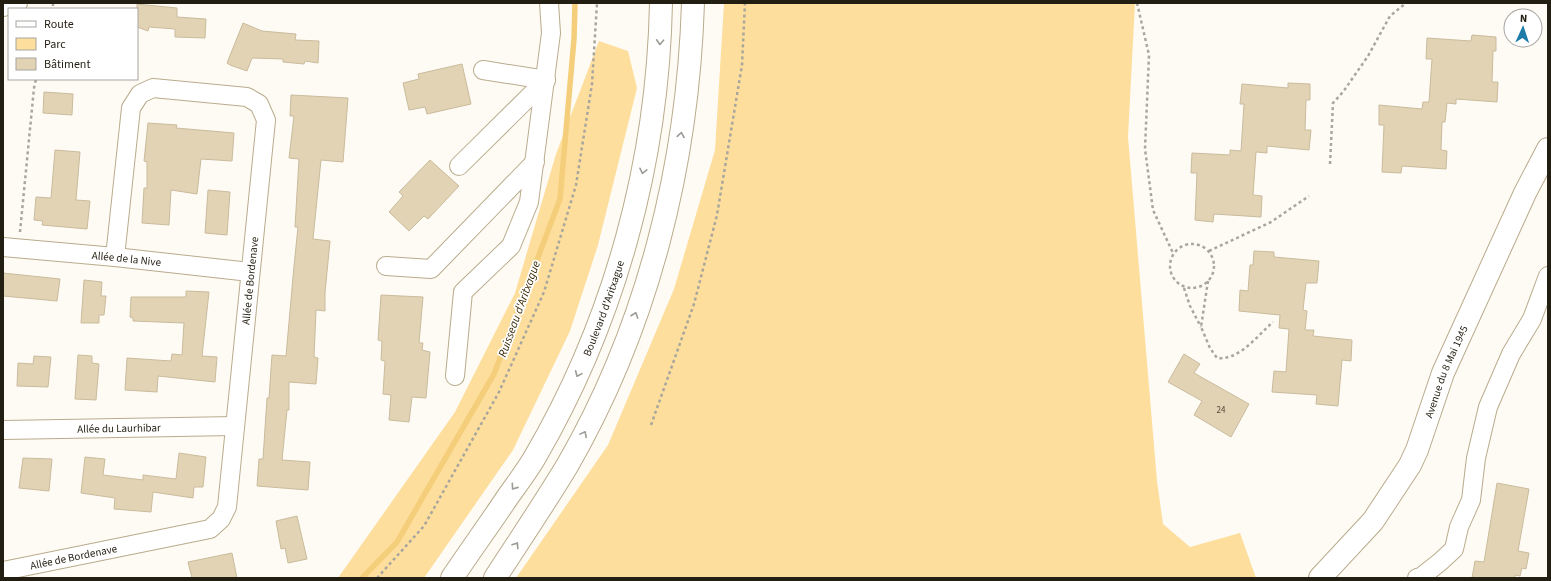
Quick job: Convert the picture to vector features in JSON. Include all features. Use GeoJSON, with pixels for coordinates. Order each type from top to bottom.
{"type":"FeatureCollection","features":[{"type":"Feature","properties":{"kind":"main road","name":"Boulevard d'Aritxague"},"geometry":{"type":"LineString","coordinates":[[452,578],[534,459],[547,436],[578,374],[608,300],[631,226],[644,167],[659,63],[661,3]]}},
{"type":"Feature","properties":{"kind":"main road"},"geometry":{"type":"LineString","coordinates":[[495,578],[567,466],[616,366],[640,302],[661,232],[676,167],[687,94],[693,3]]}},
{"type":"Feature","properties":{"kind":"main road","name":"Avenue du 8 Mai 1945"},"geometry":{"type":"LineString","coordinates":[[1320,578],[1373,521],[1410,465],[1417,450],[1443,373],[1525,193],[1548,149]]}},
{"type":"Feature","properties":{"kind":"street"},"geometry":{"type":"LineString","coordinates":[[3,7],[18,3]]}},
{"type":"Feature","properties":{"kind":"street"},"geometry":{"type":"LineString","coordinates":[[455,376],[463,292],[512,246],[529,202],[551,33],[549,3]]}},
{"type":"Feature","properties":{"kind":"street"},"geometry":{"type":"LineString","coordinates":[[483,70],[546,80]]}},
{"type":"Feature","properties":{"kind":"street"},"geometry":{"type":"LineString","coordinates":[[459,166],[546,80]]}},
{"type":"Feature","properties":{"kind":"street","name":"Allée de Bordenave"},"geometry":{"type":"LineString","coordinates":[[3,571],[210,529],[221,520],[227,507],[266,120],[259,104],[247,96],[153,88],[140,94],[131,108],[115,257]]}},
{"type":"Feature","properties":{"kind":"street"},"geometry":{"type":"LineString","coordinates":[[386,266],[432,270],[534,162]]}},
{"type":"Feature","properties":{"kind":"street","name":"Allée de la Nive"},"geometry":{"type":"LineString","coordinates":[[10,247],[250,272]]}},
{"type":"Feature","properties":{"kind":"street"},"geometry":{"type":"LineString","coordinates":[[1418,578],[1440,562],[1454,549],[1459,527],[1471,500],[1476,458],[1488,407],[1511,354],[1532,318],[1548,276]]}},
{"type":"Feature","properties":{"kind":"street","name":"Allée du Laurhibar"},"geometry":{"type":"LineString","coordinates":[[3,430],[235,426]]}},
{"type":"Feature","properties":{"kind":"path"},"geometry":{"type":"LineString","coordinates":[[377,578],[424,526],[499,392],[544,292],[576,185],[592,84],[597,3]]}},
{"type":"Feature","properties":{"kind":"path"},"geometry":{"type":"LineString","coordinates":[[651,425],[694,304],[717,216],[742,65],[745,3]]}},
{"type":"Feature","properties":{"kind":"path"},"geometry":{"type":"LineString","coordinates":[[1137,3],[1149,55],[1145,149],[1153,210],[1173,253]]}},
{"type":"Feature","properties":{"kind":"path"},"geometry":{"type":"LineString","coordinates":[[1330,164],[1333,103],[1343,92],[1368,56],[1390,16],[1406,3]]}},
{"type":"Feature","properties":{"kind":"path"},"geometry":{"type":"LineString","coordinates":[[10,247],[36,80]]}},
{"type":"Feature","properties":{"kind":"path"},"geometry":{"type":"LineString","coordinates":[[1209,251],[1271,222],[1309,196]]}},
{"type":"Feature","properties":{"kind":"path"},"geometry":{"type":"LineString","coordinates":[[1191,244],[1199,245],[1209,251],[1214,268],[1211,278],[1204,285],[1195,289],[1184,288],[1176,283],[1170,272],[1169,262],[1173,253],[1181,247],[1191,244]]}},
{"type":"Feature","properties":{"kind":"path"},"geometry":{"type":"LineString","coordinates":[[1201,328],[1208,281]]}},
{"type":"Feature","properties":{"kind":"path"},"geometry":{"type":"LineString","coordinates":[[1184,288],[1190,306],[1210,348],[1217,358],[1225,359],[1237,354],[1273,322]]}},
{"type":"Feature","properties":{"kind":"green space"},"geometry":{"type":"Polygon","coordinates":[[[724,3],[1135,3],[1128,137],[1157,481],[1163,524],[1190,547],[1240,533],[1256,578],[516,578],[608,445],[674,289],[715,150],[724,3]]]}},
{"type":"Feature","properties":{"kind":"green space"},"geometry":{"type":"Polygon","coordinates":[[[599,41],[628,51],[637,88],[598,245],[570,331],[513,450],[424,578],[338,578],[455,412],[515,293],[556,154],[599,41]]]}},
{"type":"Feature","properties":{"kind":"building"},"geometry":{"type":"Polygon","coordinates":[[[137,4],[177,8],[177,17],[206,19],[205,38],[175,37],[175,29],[149,27],[148,31],[138,27],[137,4]]]}},
{"type":"Feature","properties":{"kind":"building"},"geometry":{"type":"Polygon","coordinates":[[[243,23],[262,31],[296,34],[295,40],[319,41],[318,63],[305,61],[304,64],[283,62],[283,59],[252,58],[247,71],[230,65],[227,63],[243,23]]]}},
{"type":"Feature","properties":{"kind":"building"},"geometry":{"type":"Polygon","coordinates":[[[1472,35],[1496,37],[1496,51],[1493,51],[1492,82],[1498,82],[1497,102],[1456,99],[1456,104],[1447,103],[1445,122],[1442,122],[1441,150],[1447,151],[1446,169],[1402,166],[1401,173],[1382,172],[1384,125],[1379,125],[1379,105],[1422,109],[1423,102],[1429,102],[1432,59],[1426,59],[1427,38],[1471,41],[1472,35]]]}},
{"type":"Feature","properties":{"kind":"building"},"geometry":{"type":"Polygon","coordinates":[[[462,64],[471,104],[427,114],[425,107],[409,110],[403,83],[419,79],[418,74],[462,64]]]}},
{"type":"Feature","properties":{"kind":"building"},"geometry":{"type":"Polygon","coordinates":[[[1288,83],[1310,84],[1310,100],[1306,100],[1305,130],[1311,130],[1309,150],[1267,146],[1267,153],[1256,152],[1253,195],[1262,196],[1261,217],[1214,214],[1213,222],[1195,220],[1197,173],[1191,173],[1192,153],[1230,155],[1230,150],[1241,151],[1244,104],[1240,104],[1242,84],[1288,88],[1288,83]]]}},
{"type":"Feature","properties":{"kind":"building"},"geometry":{"type":"Polygon","coordinates":[[[44,92],[73,94],[72,115],[43,113],[44,92]]]}},
{"type":"Feature","properties":{"kind":"building"},"geometry":{"type":"Polygon","coordinates":[[[291,95],[348,98],[343,162],[321,160],[313,239],[330,241],[325,293],[325,311],[316,310],[314,357],[318,358],[316,384],[289,382],[289,410],[287,410],[282,460],[310,462],[308,490],[257,486],[259,459],[263,459],[267,398],[269,398],[272,355],[286,356],[298,227],[295,227],[299,159],[289,158],[294,116],[290,116],[291,95]]]}},
{"type":"Feature","properties":{"kind":"building"},"geometry":{"type":"Polygon","coordinates":[[[148,123],[177,125],[176,128],[234,133],[232,161],[201,159],[197,194],[171,190],[169,225],[142,223],[144,188],[147,188],[147,162],[144,161],[148,123]]]}},
{"type":"Feature","properties":{"kind":"building"},"geometry":{"type":"Polygon","coordinates":[[[55,150],[80,152],[76,200],[90,201],[87,229],[42,225],[43,221],[34,220],[36,197],[51,198],[55,150]]]}},
{"type":"Feature","properties":{"kind":"building"},"geometry":{"type":"Polygon","coordinates":[[[430,160],[459,186],[428,219],[424,216],[409,231],[389,212],[403,196],[399,192],[430,160]]]}},
{"type":"Feature","properties":{"kind":"building"},"geometry":{"type":"Polygon","coordinates":[[[208,190],[230,192],[227,235],[205,233],[208,190]]]}},
{"type":"Feature","properties":{"kind":"building"},"geometry":{"type":"Polygon","coordinates":[[[1254,251],[1274,252],[1274,257],[1319,261],[1317,283],[1306,283],[1303,310],[1307,311],[1305,330],[1314,330],[1313,336],[1352,340],[1351,361],[1342,360],[1338,406],[1316,404],[1317,395],[1272,392],[1274,371],[1286,372],[1289,329],[1279,328],[1280,315],[1239,311],[1240,290],[1248,291],[1250,265],[1253,265],[1254,251]]]}},
{"type":"Feature","properties":{"kind":"building"},"geometry":{"type":"Polygon","coordinates":[[[3,273],[60,279],[57,301],[3,296],[3,273]]]}},
{"type":"Feature","properties":{"kind":"building"},"geometry":{"type":"Polygon","coordinates":[[[84,280],[102,282],[101,296],[106,296],[104,315],[99,315],[99,323],[81,323],[84,280]]]}},
{"type":"Feature","properties":{"kind":"building"},"geometry":{"type":"Polygon","coordinates":[[[186,291],[209,292],[202,356],[217,357],[215,382],[158,376],[157,392],[125,390],[127,358],[171,361],[172,354],[182,355],[184,323],[133,321],[133,318],[130,317],[131,297],[186,297],[186,291]]]}},
{"type":"Feature","properties":{"kind":"building"},"geometry":{"type":"Polygon","coordinates":[[[381,295],[423,297],[419,343],[423,343],[422,350],[430,352],[426,398],[412,397],[409,422],[389,420],[391,395],[383,394],[385,361],[381,360],[382,341],[378,340],[381,295]]]}},
{"type":"Feature","properties":{"kind":"building"},"geometry":{"type":"Polygon","coordinates":[[[1184,354],[1200,364],[1194,373],[1249,404],[1231,437],[1194,415],[1202,401],[1168,382],[1184,354]]]}},
{"type":"Feature","properties":{"kind":"building"},"geometry":{"type":"Polygon","coordinates":[[[78,355],[92,356],[92,363],[99,364],[96,400],[75,399],[78,355]]]}},
{"type":"Feature","properties":{"kind":"building"},"geometry":{"type":"Polygon","coordinates":[[[34,356],[51,357],[48,387],[17,386],[18,363],[33,364],[34,356]]]}},
{"type":"Feature","properties":{"kind":"building"},"geometry":{"type":"Polygon","coordinates":[[[179,453],[206,457],[203,487],[194,487],[193,498],[153,492],[151,512],[114,509],[115,498],[81,493],[85,457],[105,459],[103,475],[143,480],[143,475],[176,479],[179,453]]]}},
{"type":"Feature","properties":{"kind":"building"},"geometry":{"type":"Polygon","coordinates":[[[23,458],[52,459],[49,491],[19,488],[23,458]]]}},
{"type":"Feature","properties":{"kind":"building"},"geometry":{"type":"Polygon","coordinates":[[[1497,483],[1529,489],[1518,551],[1529,553],[1526,569],[1522,568],[1520,576],[1515,575],[1515,578],[1472,578],[1475,561],[1484,562],[1497,483]]]}},
{"type":"Feature","properties":{"kind":"building"},"geometry":{"type":"Polygon","coordinates":[[[297,516],[307,559],[288,563],[285,548],[281,549],[276,521],[297,516]]]}},
{"type":"Feature","properties":{"kind":"building"},"geometry":{"type":"Polygon","coordinates":[[[232,553],[237,578],[192,578],[188,562],[232,553]]]}},
{"type":"Feature","properties":{"kind":"waterway","name":"Ruisseau d'Aritxague"},"geometry":{"type":"LineString","coordinates":[[362,578],[397,542],[494,374],[560,199],[574,39],[575,3]]}}]}
